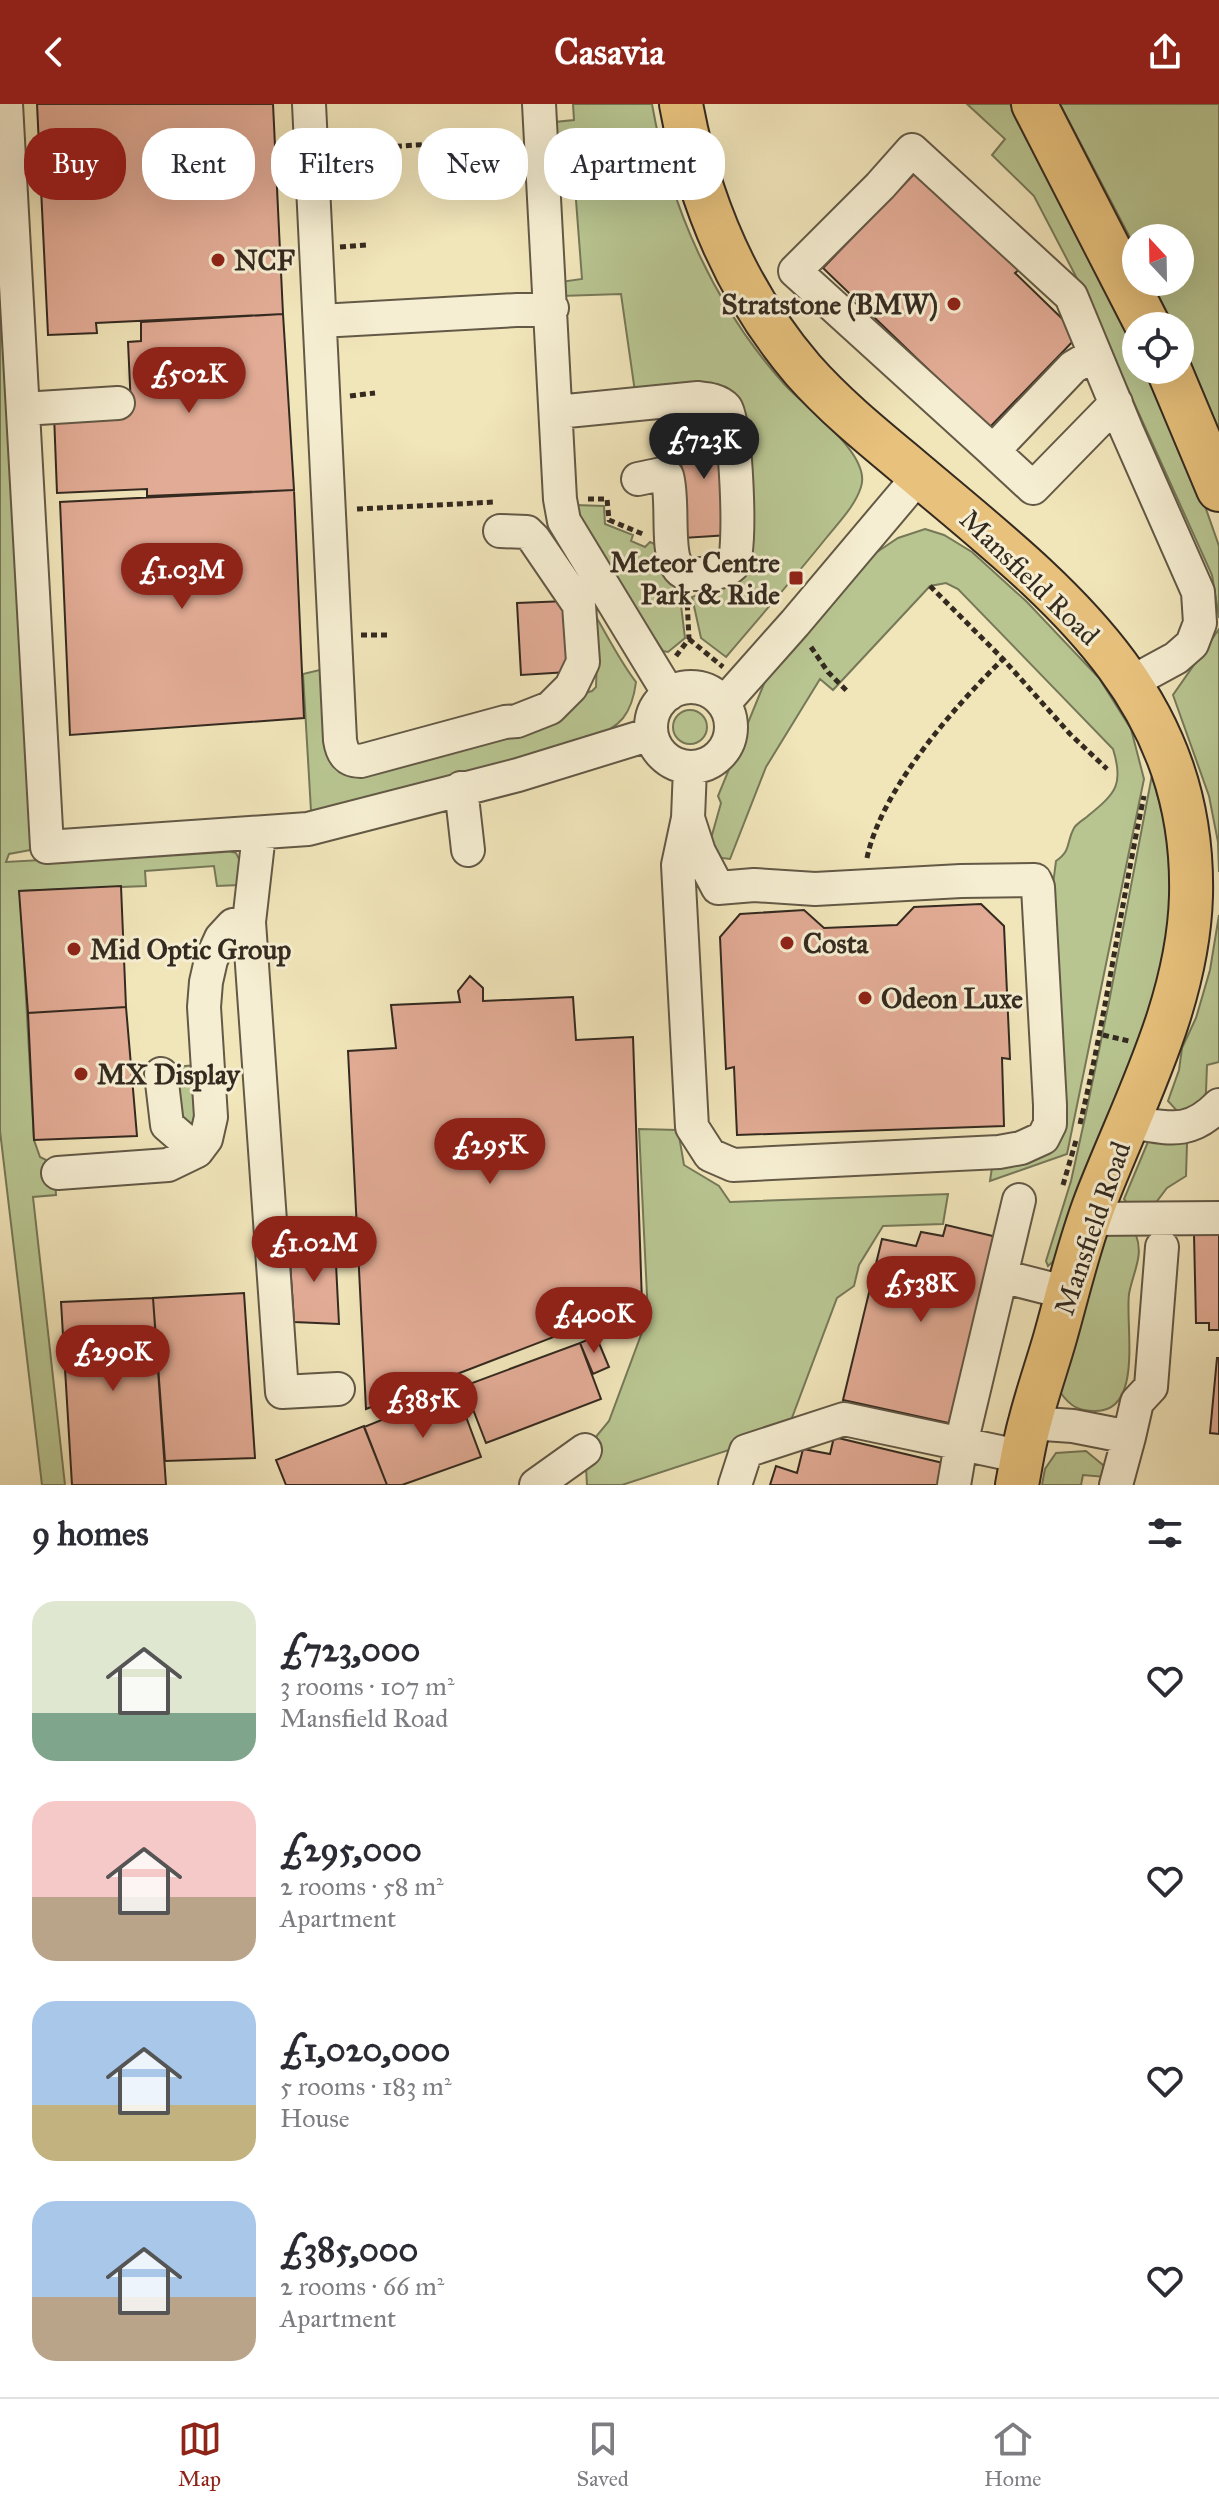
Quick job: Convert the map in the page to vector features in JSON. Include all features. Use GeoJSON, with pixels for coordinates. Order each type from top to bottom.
{"type":"FeatureCollection","features":[{"type":"Feature","properties":{"kind":"highway"},"geometry":{"type":"LineString","coordinates":[[1034,104],[1141,312]]}},
{"type":"Feature","properties":{"kind":"highway"},"geometry":{"type":"LineString","coordinates":[[1175,384],[1219,489]]}},
{"type":"Feature","properties":{"kind":"main road","name":"Mansfield Road"},"geometry":{"type":"LineString","coordinates":[[681,104],[690,149],[715,227],[742,283],[777,337],[830,399],[1042,580],[1097,637],[1148,712],[1174,771],[1188,843],[1191,896],[1185,951],[1169,1019],[1090,1219],[1023,1455]]}},
{"type":"Feature","properties":{"kind":"street"},"geometry":{"type":"LineString","coordinates":[[6,104],[47,847],[308,829],[518,775],[651,734]]}},
{"type":"Feature","properties":{"kind":"street"},"geometry":{"type":"LineString","coordinates":[[309,104],[310,128]]}},
{"type":"Feature","properties":{"kind":"street"},"geometry":{"type":"LineString","coordinates":[[539,104],[560,499],[564,521],[663,684],[704,689],[715,694],[734,692]]}},
{"type":"Feature","properties":{"kind":"street"},"geometry":{"type":"LineString","coordinates":[[1116,403],[1033,488],[795,271],[912,150],[1071,296],[1200,601],[1200,623],[1192,644],[1176,658],[1130,683]]}},
{"type":"Feature","properties":{"kind":"street"},"geometry":{"type":"LineString","coordinates":[[314,200],[340,740],[344,754],[353,761],[517,721],[550,708],[571,687],[583,662],[579,605],[534,539],[499,516]]}},
{"type":"Feature","properties":{"kind":"street"},"geometry":{"type":"LineString","coordinates":[[320,321],[552,308]]}},
{"type":"Feature","properties":{"kind":"street"},"geometry":{"type":"LineString","coordinates":[[993,451],[1073,367],[1095,354]]}},
{"type":"Feature","properties":{"kind":"street"},"geometry":{"type":"LineString","coordinates":[[557,412],[698,398],[713,400],[725,408],[731,419],[735,479],[738,547],[733,565],[721,572],[685,574],[679,570],[673,556],[667,476],[662,474],[638,479]]}},
{"type":"Feature","properties":{"kind":"street"},"geometry":{"type":"LineString","coordinates":[[23,409],[118,403]]}},
{"type":"Feature","properties":{"kind":"street"},"geometry":{"type":"LineString","coordinates":[[663,684],[650,725],[656,748],[676,765],[690,768],[715,761],[730,740],[734,692],[919,476]]}},
{"type":"Feature","properties":{"kind":"street"},"geometry":{"type":"LineString","coordinates":[[682,933],[686,917],[701,896],[718,888],[754,885],[815,889],[1035,880],[1038,887],[1050,1105],[1050,1124],[1043,1138],[1021,1148],[967,1154],[733,1165],[710,1155],[692,1127],[678,865],[688,818],[690,768]]}},
{"type":"Feature","properties":{"kind":"street"},"geometry":{"type":"LineString","coordinates":[[461,788],[468,850]]}},
{"type":"Feature","properties":{"kind":"street"},"geometry":{"type":"LineString","coordinates":[[688,818],[699,852],[718,888]]}},
{"type":"Feature","properties":{"kind":"street"},"geometry":{"type":"LineString","coordinates":[[259,834],[249,922],[282,1392],[338,1389]]}},
{"type":"Feature","properties":{"kind":"street"},"geometry":{"type":"LineString","coordinates":[[58,1173],[168,1165],[197,1151],[206,1139],[211,1117],[204,1007],[206,982],[221,938],[233,925],[249,922]]}},
{"type":"Feature","properties":{"kind":"street"},"geometry":{"type":"LineString","coordinates":[[161,1074],[167,1125],[197,1151]]}},
{"type":"Feature","properties":{"kind":"street"},"geometry":{"type":"LineString","coordinates":[[1128,1122],[1180,1128],[1194,1125],[1219,1105]]}},
{"type":"Feature","properties":{"kind":"street"},"geometry":{"type":"LineString","coordinates":[[954,1485],[1019,1200]]}},
{"type":"Feature","properties":{"kind":"street"},"geometry":{"type":"LineString","coordinates":[[1090,1219],[1219,1218]]}},
{"type":"Feature","properties":{"kind":"street"},"geometry":{"type":"LineString","coordinates":[[1116,1485],[1137,1402],[1151,1387],[1162,1247]]}},
{"type":"Feature","properties":{"kind":"street"},"geometry":{"type":"LineString","coordinates":[[1001,1276],[1068,1293]]}},
{"type":"Feature","properties":{"kind":"street"},"geometry":{"type":"LineString","coordinates":[[735,1485],[746,1451],[844,1419],[1023,1455],[1073,1426],[1129,1437]]}},
{"type":"Feature","properties":{"kind":"street"},"geometry":{"type":"LineString","coordinates":[[536,1485],[585,1450]]}},
{"type":"Feature","properties":{"kind":"path"},"geometry":{"type":"LineString","coordinates":[[402,146],[541,137]]}},
{"type":"Feature","properties":{"kind":"path"},"geometry":{"type":"LineString","coordinates":[[329,512],[499,516]]}},
{"type":"Feature","properties":{"kind":"path"},"geometry":{"type":"LineString","coordinates":[[930,586],[1107,769]]}},
{"type":"Feature","properties":{"kind":"path"},"geometry":{"type":"LineString","coordinates":[[663,684],[689,639],[686,594]]}},
{"type":"Feature","properties":{"kind":"path"},"geometry":{"type":"LineString","coordinates":[[795,623],[828,672],[847,691]]}},
{"type":"Feature","properties":{"kind":"path"},"geometry":{"type":"LineString","coordinates":[[689,639],[734,692]]}},
{"type":"Feature","properties":{"kind":"path"},"geometry":{"type":"LineString","coordinates":[[864,887],[865,865],[872,840],[900,786],[935,733],[972,689],[1003,659]]}},
{"type":"Feature","properties":{"kind":"path"},"geometry":{"type":"LineString","coordinates":[[1062,1189],[1107,1001],[1127,874],[1146,788]]}},
{"type":"Feature","properties":{"kind":"green space"},"geometry":{"type":"Polygon","coordinates":[[[573,104],[652,104],[657,128],[555,128],[555,122],[574,120],[573,104]]]}},
{"type":"Feature","properties":{"kind":"green space"},"geometry":{"type":"Polygon","coordinates":[[[967,104],[1010,104],[1054,181],[1122,320],[1122,376],[1083,290],[1034,196],[992,155],[1005,139],[967,104]]]}},
{"type":"Feature","properties":{"kind":"green space"},"geometry":{"type":"Polygon","coordinates":[[[1060,104],[1219,104],[1219,431],[1194,373],[1194,312],[1166,312],[1159,296],[1194,296],[1194,224],[1123,224],[1060,104]]]}},
{"type":"Feature","properties":{"kind":"green space"},"geometry":{"type":"Polygon","coordinates":[[[0,193],[47,847],[9,854],[6,862],[225,850],[236,853],[240,861],[239,885],[217,886],[214,866],[145,871],[146,886],[20,891],[34,1140],[40,1157],[54,1164],[56,1195],[33,1197],[65,1485],[42,1485],[0,1131],[0,193]]]}},
{"type":"Feature","properties":{"kind":"green space"},"geometry":{"type":"Polygon","coordinates":[[[576,200],[677,200],[716,289],[737,322],[785,385],[835,432],[857,460],[862,474],[861,487],[846,514],[726,657],[701,638],[692,597],[736,580],[735,408],[635,392],[621,294],[561,296],[560,282],[582,279],[576,200]]]}},
{"type":"Feature","properties":{"kind":"green space"},"geometry":{"type":"Polygon","coordinates":[[[1126,384],[1152,384],[1199,489],[1219,546],[1219,618],[1212,575],[1126,384]]]}},
{"type":"Feature","properties":{"kind":"green space"},"geometry":{"type":"Polygon","coordinates":[[[575,505],[604,506],[605,524],[633,535],[631,541],[645,547],[650,542],[668,550],[697,584],[679,589],[685,638],[668,652],[663,651],[576,519],[575,505]]]}},
{"type":"Feature","properties":{"kind":"green space"},"geometry":{"type":"Polygon","coordinates":[[[925,529],[944,535],[972,552],[1027,602],[1099,678],[1131,729],[1144,779],[1067,1154],[990,1181],[992,1167],[1038,1158],[1047,1151],[1056,861],[1067,849],[1075,826],[1106,800],[1115,787],[1118,771],[1113,749],[958,589],[946,583],[930,586],[833,690],[820,679],[766,767],[730,859],[714,857],[711,850],[721,803],[718,796],[768,674],[874,554],[898,538],[925,529]]]}},
{"type":"Feature","properties":{"kind":"green space"},"geometry":{"type":"Polygon","coordinates":[[[591,608],[636,682],[628,711],[610,730],[591,738],[330,810],[311,811],[303,674],[324,669],[333,763],[592,691],[596,687],[597,657],[591,608]]]}},
{"type":"Feature","properties":{"kind":"green space"},"geometry":{"type":"Polygon","coordinates":[[[1219,629],[1219,872],[1218,842],[1209,796],[1173,695],[1219,629]]]}},
{"type":"Feature","properties":{"kind":"green space"},"geometry":{"type":"Polygon","coordinates":[[[690,710],[702,715],[707,727],[702,739],[690,744],[678,739],[673,727],[678,715],[690,710]]]}},
{"type":"Feature","properties":{"kind":"green space"},"geometry":{"type":"Polygon","coordinates":[[[1152,775],[1167,834],[1172,871],[1172,901],[1164,961],[1126,1078],[1056,1259],[1048,1266],[1046,1261],[1071,1181],[1086,1113],[1152,775]]]}},
{"type":"Feature","properties":{"kind":"green space"},"geometry":{"type":"Polygon","coordinates":[[[1219,915],[1219,1062],[1207,1065],[1203,1106],[1178,1112],[1168,1101],[1179,1070],[1182,1048],[1196,1018],[1210,970],[1219,915]]]}},
{"type":"Feature","properties":{"kind":"green space"},"geometry":{"type":"Polygon","coordinates":[[[195,1065],[201,1124],[195,1130],[186,1126],[181,1110],[176,1067],[195,1065]]]}},
{"type":"Feature","properties":{"kind":"green space"},"geometry":{"type":"Polygon","coordinates":[[[639,1129],[678,1130],[684,1165],[719,1186],[730,1202],[948,1194],[943,1224],[883,1226],[859,1265],[854,1286],[837,1298],[787,1431],[622,1485],[587,1485],[585,1450],[609,1421],[648,1316],[639,1129]]]}},
{"type":"Feature","properties":{"kind":"green space"},"geometry":{"type":"Polygon","coordinates":[[[1177,1135],[1187,1144],[1186,1176],[1167,1188],[1151,1209],[1131,1208],[1124,1199],[1150,1137],[1177,1135]]]}},
{"type":"Feature","properties":{"kind":"green space"},"geometry":{"type":"Polygon","coordinates":[[[1115,1230],[1136,1235],[1139,1250],[1129,1294],[1126,1383],[1120,1398],[1110,1408],[1084,1410],[1071,1404],[1060,1392],[1105,1238],[1115,1230]]]}},
{"type":"Feature","properties":{"kind":"green space"},"geometry":{"type":"Polygon","coordinates":[[[1086,1451],[1103,1465],[1105,1477],[1083,1475],[1081,1485],[1042,1485],[1045,1469],[1056,1453],[1086,1451]]]}},
{"type":"Feature","properties":{"kind":"building"},"geometry":{"type":"Polygon","coordinates":[[[37,104],[273,104],[271,200],[278,200],[283,314],[96,323],[97,333],[48,335],[42,200],[126,200],[126,128],[38,128],[37,104]]]}},
{"type":"Feature","properties":{"kind":"building","name":"Stratstone (BMW)"},"geometry":{"type":"Polygon","coordinates":[[[918,170],[1020,269],[1015,273],[1079,335],[989,428],[823,268],[918,170]]]}},
{"type":"Feature","properties":{"kind":"building"},"geometry":{"type":"Polygon","coordinates":[[[283,314],[294,490],[147,496],[147,489],[57,493],[54,414],[131,407],[128,342],[141,341],[141,322],[283,314]]]}},
{"type":"Feature","properties":{"kind":"building"},"geometry":{"type":"Polygon","coordinates":[[[725,426],[729,535],[683,538],[681,456],[677,455],[675,429],[725,426]]]}},
{"type":"Feature","properties":{"kind":"building"},"geometry":{"type":"Polygon","coordinates":[[[294,490],[304,718],[70,735],[60,502],[294,490]]]}},
{"type":"Feature","properties":{"kind":"building"},"geometry":{"type":"Polygon","coordinates":[[[567,601],[568,617],[563,617],[565,632],[568,631],[568,672],[521,675],[517,603],[567,601]]]}},
{"type":"Feature","properties":{"kind":"building","name":"Mid Optic Group"},"geometry":{"type":"Polygon","coordinates":[[[121,886],[126,1007],[28,1013],[19,891],[121,886]]]}},
{"type":"Feature","properties":{"kind":"building","name":"Odeon Luxe"},"geometry":{"type":"Polygon","coordinates":[[[981,904],[1004,926],[1010,1059],[1002,1058],[1004,1126],[737,1135],[734,1067],[726,1069],[720,937],[740,914],[804,910],[824,928],[897,925],[914,907],[981,904]]]}},
{"type":"Feature","properties":{"kind":"building"},"geometry":{"type":"Polygon","coordinates":[[[470,976],[483,988],[483,1001],[573,997],[576,1040],[633,1037],[642,1303],[366,1409],[348,1051],[396,1048],[391,1005],[460,1002],[458,991],[470,976]]]}},
{"type":"Feature","properties":{"kind":"building","name":"MX Display"},"geometry":{"type":"Polygon","coordinates":[[[126,1007],[137,1136],[34,1140],[28,1013],[126,1007]]]}},
{"type":"Feature","properties":{"kind":"building"},"geometry":{"type":"Polygon","coordinates":[[[946,1225],[997,1237],[953,1424],[843,1400],[882,1239],[916,1246],[921,1232],[943,1236],[946,1225]]]}},
{"type":"Feature","properties":{"kind":"building"},"geometry":{"type":"Polygon","coordinates":[[[1219,1225],[1219,1330],[1209,1330],[1209,1323],[1196,1323],[1194,1234],[1207,1234],[1219,1225]]]}},
{"type":"Feature","properties":{"kind":"building"},"geometry":{"type":"Polygon","coordinates":[[[335,1244],[339,1324],[294,1322],[289,1247],[335,1244]]]}},
{"type":"Feature","properties":{"kind":"building"},"geometry":{"type":"Polygon","coordinates":[[[244,1293],[255,1458],[165,1461],[153,1298],[244,1293]]]}},
{"type":"Feature","properties":{"kind":"building"},"geometry":{"type":"Polygon","coordinates":[[[153,1298],[166,1485],[72,1485],[61,1302],[153,1298]]]}},
{"type":"Feature","properties":{"kind":"building"},"geometry":{"type":"Polygon","coordinates":[[[596,1336],[609,1367],[593,1374],[580,1343],[596,1336]]]}},
{"type":"Feature","properties":{"kind":"building"},"geometry":{"type":"Polygon","coordinates":[[[580,1343],[601,1399],[486,1443],[464,1386],[580,1343]]]}},
{"type":"Feature","properties":{"kind":"building"},"geometry":{"type":"Polygon","coordinates":[[[1219,1358],[1219,1434],[1210,1433],[1219,1358]]]}},
{"type":"Feature","properties":{"kind":"building"},"geometry":{"type":"Polygon","coordinates":[[[456,1390],[481,1457],[402,1485],[387,1485],[364,1427],[456,1390]]]}},
{"type":"Feature","properties":{"kind":"building"},"geometry":{"type":"Polygon","coordinates":[[[364,1426],[387,1485],[286,1485],[276,1460],[364,1426]]]}},
{"type":"Feature","properties":{"kind":"building"},"geometry":{"type":"Polygon","coordinates":[[[834,1437],[943,1463],[938,1485],[770,1485],[776,1466],[797,1473],[803,1449],[830,1454],[834,1437]]]}},
{"type":"Feature","properties":{"kind":"place","name":"NCF"},"geometry":{"type":"Point","coordinates":[218,260]}},
{"type":"Feature","properties":{"kind":"place","name":"Stratstone (BMW)"},"geometry":{"type":"Point","coordinates":[954,304]}},
{"type":"Feature","properties":{"kind":"place","name":"Meteor Centre Park & Ride"},"geometry":{"type":"Point","coordinates":[796,578]}},
{"type":"Feature","properties":{"kind":"place","name":"Costa"},"geometry":{"type":"Point","coordinates":[787,943]}},
{"type":"Feature","properties":{"kind":"place","name":"Mid Optic Group"},"geometry":{"type":"Point","coordinates":[74,949]}},
{"type":"Feature","properties":{"kind":"place","name":"Odeon Luxe"},"geometry":{"type":"Point","coordinates":[865,998]}},
{"type":"Feature","properties":{"kind":"place","name":"MX Display"},"geometry":{"type":"Point","coordinates":[81,1074]}}]}
